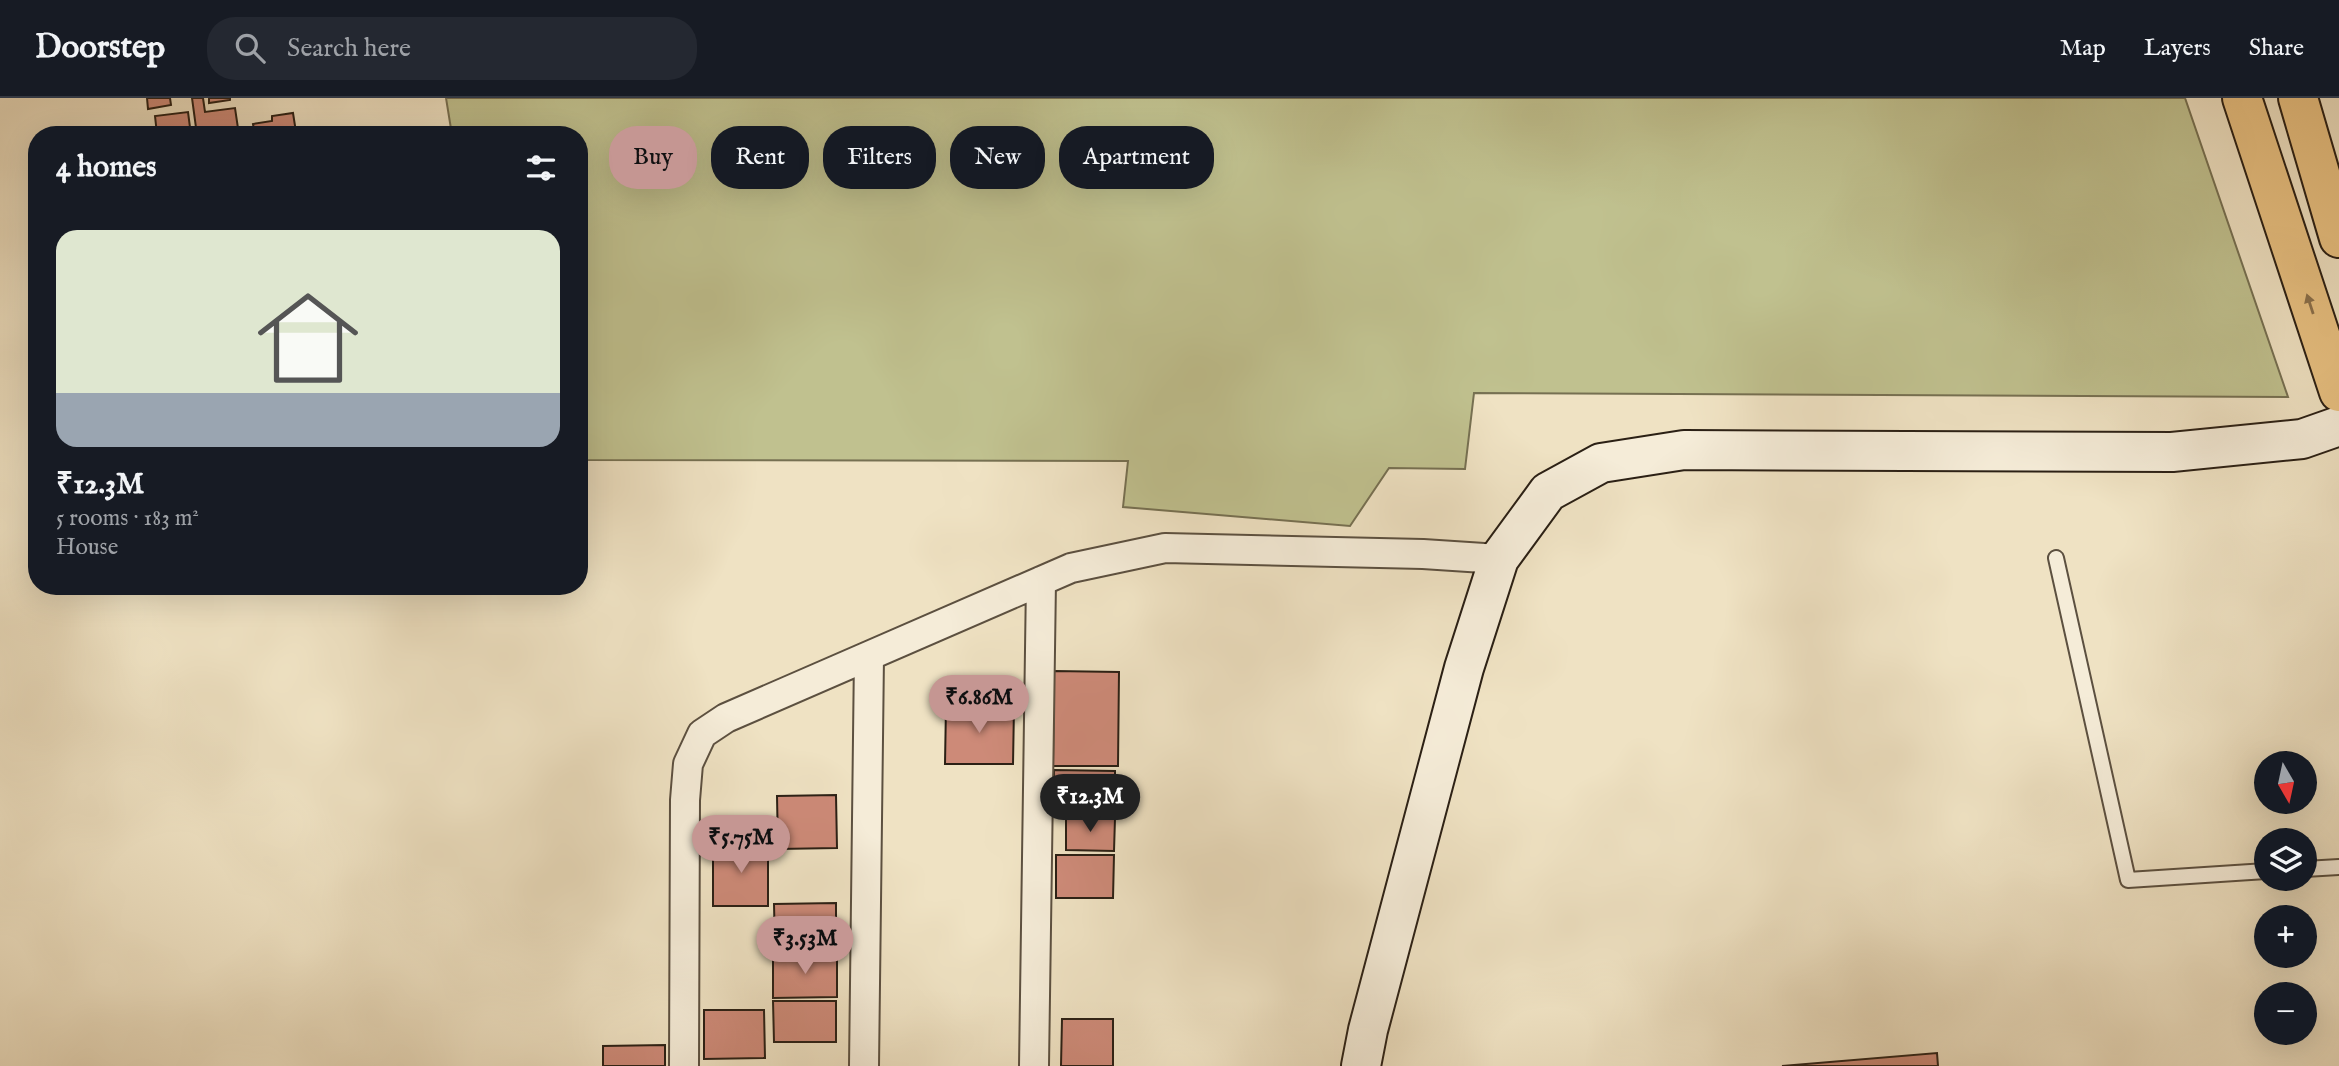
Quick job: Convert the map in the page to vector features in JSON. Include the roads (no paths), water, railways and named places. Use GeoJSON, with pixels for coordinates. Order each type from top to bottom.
{"type":"FeatureCollection","features":[{"type":"Feature","properties":{"kind":"main road"},"geometry":{"type":"LineString","coordinates":[[2242,98],[2339,392]]}},
{"type":"Feature","properties":{"kind":"main road"},"geometry":{"type":"LineString","coordinates":[[2298,98],[2339,238]]}},
{"type":"Feature","properties":{"kind":"street"},"geometry":{"type":"LineString","coordinates":[[1361,1066],[1368,1030],[1464,668],[1499,559],[1548,492],[1601,464],[1684,450],[2172,452],[2302,439],[2339,426]]}},
{"type":"Feature","properties":{"kind":"street"},"geometry":{"type":"LineString","coordinates":[[684,1066],[685,800],[688,764],[702,734],[726,718],[1071,568],[1165,548],[1423,554],[1499,559]]}},
{"type":"Feature","properties":{"kind":"street"},"geometry":{"type":"LineString","coordinates":[[1034,1066],[1041,581]]}},
{"type":"Feature","properties":{"kind":"street"},"geometry":{"type":"LineString","coordinates":[[864,1066],[869,656]]}},
{"type":"Feature","properties":{"kind":"lane"},"geometry":{"type":"LineString","coordinates":[[2056,558],[2129,880],[2254,873]]}},
{"type":"Feature","properties":{"kind":"lane"},"geometry":{"type":"LineString","coordinates":[[2317,868],[2339,867]]}}]}
